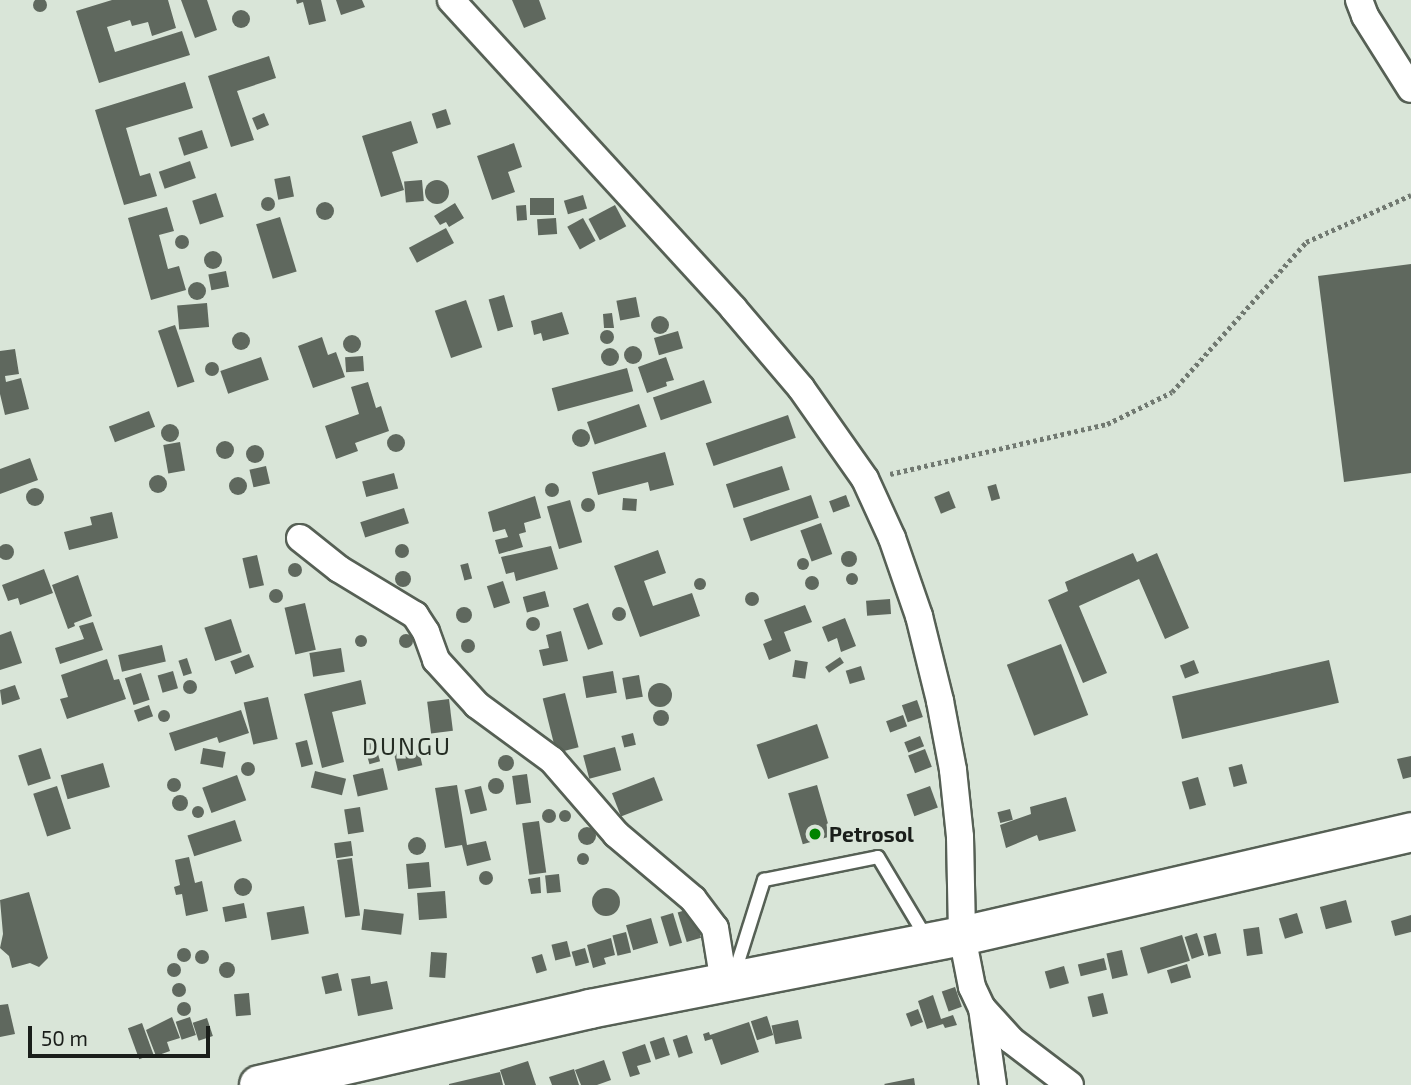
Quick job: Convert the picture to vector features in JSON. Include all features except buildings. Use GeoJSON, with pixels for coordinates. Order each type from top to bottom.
{"type":"FeatureCollection","features":[{"type":"Feature","properties":{"kind":"highway"},"geometry":{"type":"LineString","coordinates":[[259,1085],[590,1009],[946,939],[1411,832]]}},
{"type":"Feature","properties":{"kind":"street"},"geometry":{"type":"LineString","coordinates":[[451,0],[758,338],[801,388],[865,479],[892,538],[919,616],[940,701],[953,770],[960,837],[946,939],[982,1008],[1011,1040],[1070,1085]]}},
{"type":"Feature","properties":{"kind":"street"},"geometry":{"type":"LineString","coordinates":[[1359,0],[1365,16],[1411,89]]}},
{"type":"Feature","properties":{"kind":"street"},"geometry":{"type":"LineString","coordinates":[[300,538],[339,569],[415,615],[426,632],[436,660],[477,705],[552,760],[616,834],[693,899],[715,928],[728,982]]}},
{"type":"Feature","properties":{"kind":"street"},"geometry":{"type":"LineString","coordinates":[[982,1008],[993,1085]]}},
{"type":"Feature","properties":{"kind":"lane"},"geometry":{"type":"LineString","coordinates":[[728,982],[764,880],[878,857],[946,939]]}},
{"type":"Feature","properties":{"kind":"path"},"geometry":{"type":"LineString","coordinates":[[865,479],[1107,425],[1172,392],[1306,242],[1411,195]]}},
{"type":"Feature","properties":{"kind":"place","name":"Petrosol"},"geometry":{"type":"Point","coordinates":[815,834]}},
{"type":"Feature","properties":{"kind":"district","name":"DUNGU"},"geometry":{"type":"Point","coordinates":[407,746]}}]}
